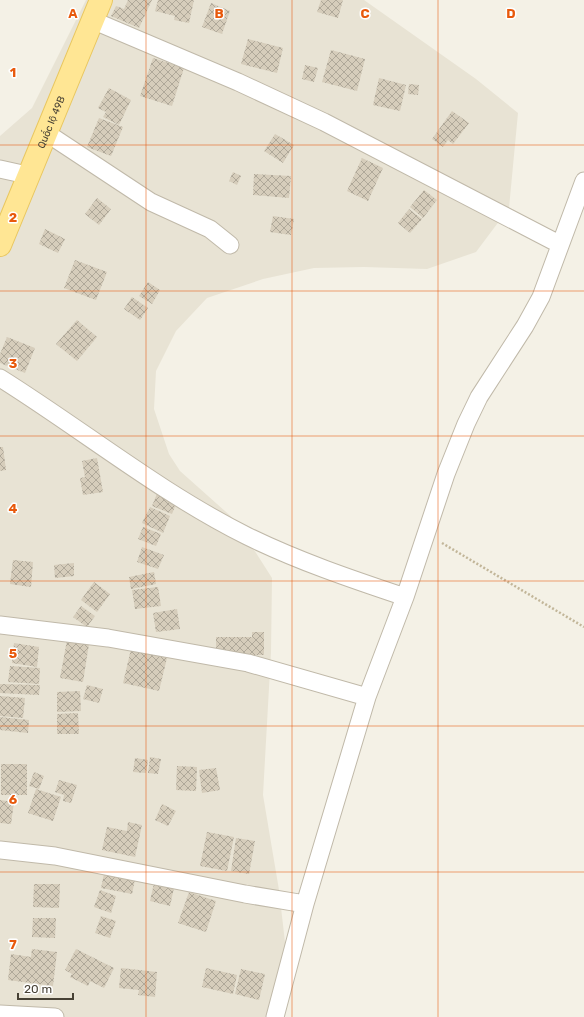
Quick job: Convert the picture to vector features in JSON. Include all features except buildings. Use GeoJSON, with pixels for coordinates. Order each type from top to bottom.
{"type":"FeatureCollection","features":[{"type":"Feature","properties":{"kind":"main road","name":"Quốc lộ 49B"},"geometry":{"type":"LineString","coordinates":[[0,245],[27,175],[100,0]]}},
{"type":"Feature","properties":{"kind":"street"},"geometry":{"type":"LineString","coordinates":[[92,20],[238,82],[324,122],[559,244]]}},
{"type":"Feature","properties":{"kind":"street"},"geometry":{"type":"LineString","coordinates":[[45,132],[151,202],[210,228],[230,245]]}},
{"type":"Feature","properties":{"kind":"street"},"geometry":{"type":"LineString","coordinates":[[0,169],[27,175]]}},
{"type":"Feature","properties":{"kind":"street"},"geometry":{"type":"LineString","coordinates":[[275,1017],[305,904],[367,696],[405,597],[446,474],[466,424],[479,397],[517,339],[541,297],[559,244],[584,181]]}},
{"type":"Feature","properties":{"kind":"street"},"geometry":{"type":"LineString","coordinates":[[0,378],[44,406],[126,464],[216,519],[247,536],[302,561],[405,597]]}},
{"type":"Feature","properties":{"kind":"street"},"geometry":{"type":"LineString","coordinates":[[0,625],[108,638],[248,663],[367,696]]}},
{"type":"Feature","properties":{"kind":"street"},"geometry":{"type":"LineString","coordinates":[[0,850],[55,856],[245,894],[305,904]]}},
{"type":"Feature","properties":{"kind":"street"},"geometry":{"type":"LineString","coordinates":[[0,1014],[54,1017]]}},
{"type":"Feature","properties":{"kind":"path"},"geometry":{"type":"LineString","coordinates":[[426,534],[584,627]]}},
{"type":"Feature","properties":{"kind":"shaded area"},"geometry":{"type":"Polygon","coordinates":[[[86,0],[364,0],[476,79],[518,113],[509,208],[476,252],[427,269],[364,267],[314,268],[263,279],[207,298],[176,331],[156,371],[154,409],[169,454],[180,471],[235,520],[272,578],[271,652],[263,795],[279,890],[286,951],[284,1017],[0,1017],[0,136],[32,108],[86,0]]]}}]}
